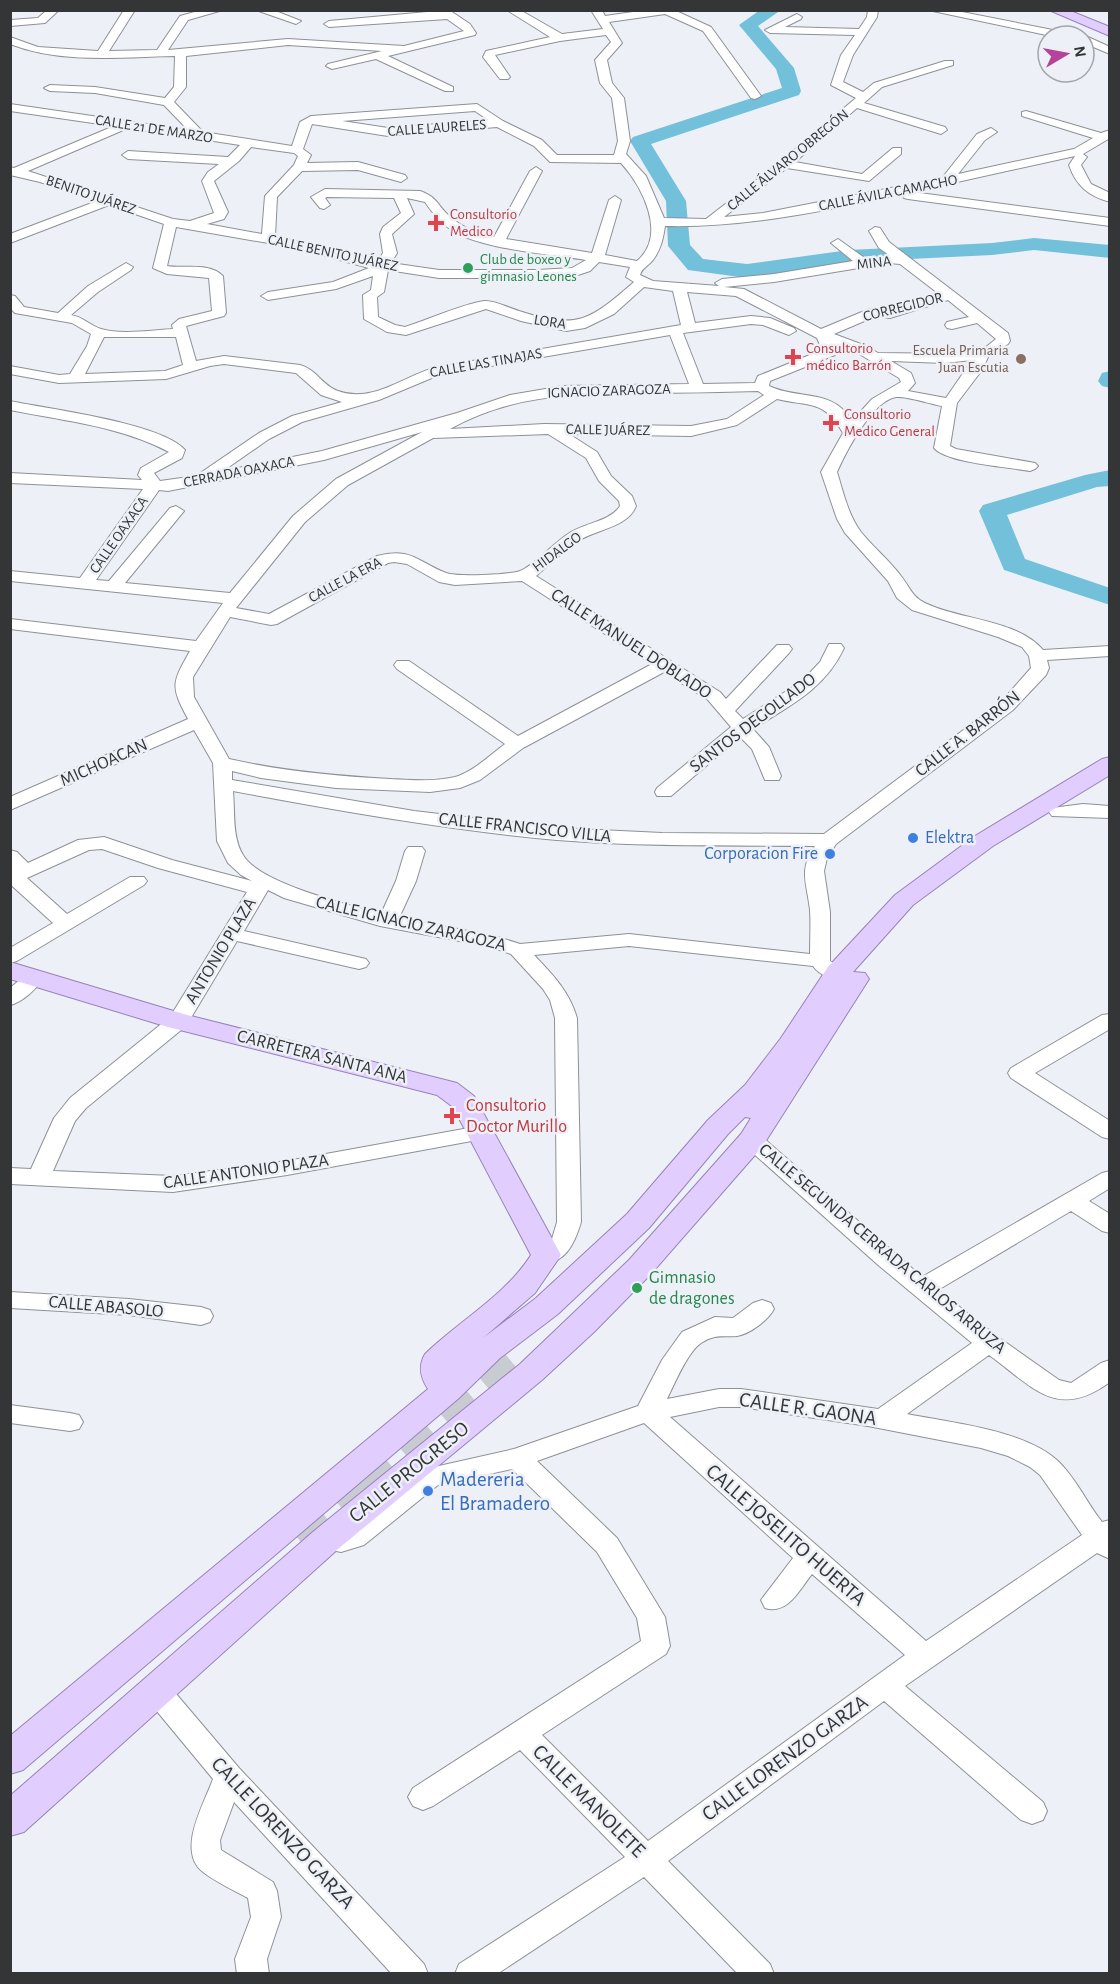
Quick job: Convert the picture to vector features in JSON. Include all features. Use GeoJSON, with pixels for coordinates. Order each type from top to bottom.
{"type":"FeatureCollection","features":[{"type":"Feature","properties":{"kind":"main road"},"geometry":{"type":"LineString","coordinates":[[1055,10],[1110,32]]}},
{"type":"Feature","properties":{"kind":"main road"},"geometry":{"type":"LineString","coordinates":[[10,1799],[266,1559],[313,1505],[448,1390],[489,1350],[547,1306],[638,1221],[718,1127],[767,1094],[831,1019],[853,982],[884,942],[915,910],[1110,764]]}},
{"type":"Feature","properties":{"kind":"main road"},"geometry":{"type":"LineString","coordinates":[[448,1390],[466,1397],[484,1397],[661,1230],[760,1113],[829,967],[904,900],[984,841],[1110,781]]}},
{"type":"Feature","properties":{"kind":"main road","name":"CARRETERA SANTA ANA"},"geometry":{"type":"LineString","coordinates":[[22,974],[178,1021],[447,1089],[465,1102],[546,1255]]}},
{"type":"Feature","properties":{"kind":"main road","name":"CALLE PROGRESO"},"geometry":{"type":"LineString","coordinates":[[10,1820],[326,1540],[363,1510],[508,1372],[583,1324],[640,1267],[752,1140],[767,1094]]}},
{"type":"Feature","properties":{"kind":"main road","name":"CALLE IGNACIO ZARAGOZA"},"geometry":{"type":"LineString","coordinates":[[448,1390],[437,1377],[436,1362],[453,1343],[523,1288],[537,1273],[546,1255]]}},
{"type":"Feature","properties":{"kind":"main road"},"geometry":{"type":"LineString","coordinates":[[363,1510],[374,1482],[426,1436],[440,1418],[448,1390]]}},
{"type":"Feature","properties":{"kind":"main road"},"geometry":{"type":"LineString","coordinates":[[10,1759],[266,1559],[326,1540],[313,1505]]}},
{"type":"Feature","properties":{"kind":"main road"},"geometry":{"type":"LineString","coordinates":[[10,1776],[266,1559]]}},
{"type":"Feature","properties":{"kind":"street"},"geometry":{"type":"LineString","coordinates":[[10,23],[41,21],[54,10]]}},
{"type":"Feature","properties":{"kind":"street"},"geometry":{"type":"LineString","coordinates":[[101,54],[130,10]]}},
{"type":"Feature","properties":{"kind":"street"},"geometry":{"type":"LineString","coordinates":[[168,102],[180,87],[176,46],[184,18],[218,10]]}},
{"type":"Feature","properties":{"kind":"street"},"geometry":{"type":"LineString","coordinates":[[261,10],[296,21]]}},
{"type":"Feature","properties":{"kind":"street"},"geometry":{"type":"LineString","coordinates":[[512,10],[560,38]]}},
{"type":"Feature","properties":{"kind":"street"},"geometry":{"type":"LineString","coordinates":[[596,10],[617,42],[604,55],[602,69],[606,83],[618,98],[624,141],[620,155],[640,176],[659,222],[656,244],[647,259],[635,269],[633,277],[641,283],[739,292],[822,334],[876,357],[906,375],[908,382],[903,389],[893,392],[876,404],[851,434],[829,472],[853,533],[896,579],[903,594],[918,606],[1004,633],[1028,643],[1038,654],[1110,651]]}},
{"type":"Feature","properties":{"kind":"street","name":"CALLE ÁLVARO OBREGÓN"},"geometry":{"type":"LineString","coordinates":[[710,223],[785,164],[859,100],[837,85],[837,82],[847,55],[872,17],[873,10]]}},
{"type":"Feature","properties":{"kind":"street"},"geometry":{"type":"LineString","coordinates":[[933,10],[1036,30]]}},
{"type":"Feature","properties":{"kind":"street"},"geometry":{"type":"LineString","coordinates":[[603,20],[666,11],[697,24],[707,29],[755,96]]}},
{"type":"Feature","properties":{"kind":"street"},"geometry":{"type":"LineString","coordinates":[[329,24],[447,12],[466,26],[471,33],[332,66]]}},
{"type":"Feature","properties":{"kind":"street"},"geometry":{"type":"LineString","coordinates":[[797,17],[770,30],[778,32],[862,32]]}},
{"type":"Feature","properties":{"kind":"street"},"geometry":{"type":"LineString","coordinates":[[504,77],[489,57],[490,53],[560,38],[609,31]]}},
{"type":"Feature","properties":{"kind":"street"},"geometry":{"type":"LineString","coordinates":[[10,40],[36,50],[101,54],[160,54],[176,46],[288,42],[407,49]]}},
{"type":"Feature","properties":{"kind":"street"},"geometry":{"type":"LineString","coordinates":[[1096,45],[1110,51]]}},
{"type":"Feature","properties":{"kind":"street"},"geometry":{"type":"LineString","coordinates":[[160,54],[176,46]]}},
{"type":"Feature","properties":{"kind":"street"},"geometry":{"type":"LineString","coordinates":[[377,55],[449,89]]}},
{"type":"Feature","properties":{"kind":"street"},"geometry":{"type":"LineString","coordinates":[[859,100],[878,85],[949,63]]}},
{"type":"Feature","properties":{"kind":"street"},"geometry":{"type":"LineString","coordinates":[[50,88],[95,90],[168,102],[201,136]]}},
{"type":"Feature","properties":{"kind":"street"},"geometry":{"type":"LineString","coordinates":[[859,100],[941,130]]}},
{"type":"Feature","properties":{"kind":"street","name":"CALLE 21 DE MARZO"},"geometry":{"type":"LineString","coordinates":[[10,107],[297,150]]}},
{"type":"Feature","properties":{"kind":"street","name":"CALLE LAURELES"},"geometry":{"type":"LineString","coordinates":[[316,120],[477,107],[499,123]]}},
{"type":"Feature","properties":{"kind":"street"},"geometry":{"type":"LineString","coordinates":[[17,120],[30,110]]}},
{"type":"Feature","properties":{"kind":"street"},"geometry":{"type":"LineString","coordinates":[[1026,114],[1106,135]]}},
{"type":"Feature","properties":{"kind":"street"},"geometry":{"type":"LineString","coordinates":[[268,239],[271,196],[299,167],[305,157],[297,150],[306,122],[316,120]]}},
{"type":"Feature","properties":{"kind":"street","name":"CALLE LAURELES"},"geometry":{"type":"LineString","coordinates":[[316,120],[388,132],[499,123]]}},
{"type":"Feature","properties":{"kind":"street"},"geometry":{"type":"LineString","coordinates":[[499,123],[538,143],[557,160],[622,159]]}},
{"type":"Feature","properties":{"kind":"street"},"geometry":{"type":"LineString","coordinates":[[13,172],[126,125]]}},
{"type":"Feature","properties":{"kind":"street"},"geometry":{"type":"LineString","coordinates":[[946,182],[981,137],[991,132]]}},
{"type":"Feature","properties":{"kind":"street","name":"CALLE ÁVILA CAMACHO"},"geometry":{"type":"LineString","coordinates":[[659,222],[710,223],[763,217],[946,182],[1079,154],[1106,135]]}},
{"type":"Feature","properties":{"kind":"street"},"geometry":{"type":"LineString","coordinates":[[190,225],[219,216],[222,212],[208,181],[212,174],[230,161],[248,143]]}},
{"type":"Feature","properties":{"kind":"street"},"geometry":{"type":"LineString","coordinates":[[785,164],[866,178],[897,151]]}},
{"type":"Feature","properties":{"kind":"street"},"geometry":{"type":"LineString","coordinates":[[1079,154],[1075,165],[1080,181],[1094,192],[1110,198]]}},
{"type":"Feature","properties":{"kind":"street"},"geometry":{"type":"LineString","coordinates":[[128,155],[230,161]]}},
{"type":"Feature","properties":{"kind":"street"},"geometry":{"type":"LineString","coordinates":[[299,167],[358,166],[401,178]]}},
{"type":"Feature","properties":{"kind":"street"},"geometry":{"type":"LineString","coordinates":[[498,242],[536,171]]}},
{"type":"Feature","properties":{"kind":"street","name":"BENITO JUÁREZ"},"geometry":{"type":"LineString","coordinates":[[13,172],[53,181],[171,222]]}},
{"type":"Feature","properties":{"kind":"street"},"geometry":{"type":"LineString","coordinates":[[892,192],[1110,222]]}},
{"type":"Feature","properties":{"kind":"street"},"geometry":{"type":"LineString","coordinates":[[268,296],[336,286],[382,266],[389,258],[386,234],[388,230],[408,214],[400,201],[400,194]]}},
{"type":"Feature","properties":{"kind":"street"},"geometry":{"type":"LineString","coordinates":[[325,199],[416,194],[429,199],[456,228],[498,242],[598,256],[640,265]]}},
{"type":"Feature","properties":{"kind":"street"},"geometry":{"type":"LineString","coordinates":[[598,256],[615,200]]}},
{"type":"Feature","properties":{"kind":"street"},"geometry":{"type":"LineString","coordinates":[[10,239],[108,201]]}},
{"type":"Feature","properties":{"kind":"street"},"geometry":{"type":"LineString","coordinates":[[171,222],[160,268],[173,272],[213,273],[216,276],[219,313],[215,316],[180,322],[191,367]]}},
{"type":"Feature","properties":{"kind":"street","name":"CALLE BENITO JUÁREZ"},"geometry":{"type":"LineString","coordinates":[[171,222],[308,246],[348,259],[382,266],[439,274],[538,274],[578,271],[589,266],[598,256]]}},
{"type":"Feature","properties":{"kind":"street"},"geometry":{"type":"LineString","coordinates":[[19,223],[37,229]]}},
{"type":"Feature","properties":{"kind":"street"},"geometry":{"type":"LineString","coordinates":[[875,231],[884,245],[898,256]]}},
{"type":"Feature","properties":{"kind":"street"},"geometry":{"type":"LineString","coordinates":[[838,243],[858,259]]}},
{"type":"Feature","properties":{"kind":"street","name":"MINA"},"geometry":{"type":"LineString","coordinates":[[684,288],[858,259],[898,256],[1003,336],[1003,341],[982,355]]}},
{"type":"Feature","properties":{"kind":"street","name":"LORA"},"geometry":{"type":"LineString","coordinates":[[382,266],[377,292],[370,296],[371,319],[399,331],[413,329],[482,305],[556,327],[573,326],[593,320],[609,311],[641,283]]}},
{"type":"Feature","properties":{"kind":"street"},"geometry":{"type":"LineString","coordinates":[[62,316],[93,289],[126,267]]}},
{"type":"Feature","properties":{"kind":"street"},"geometry":{"type":"LineString","coordinates":[[684,288],[682,329],[698,388]]}},
{"type":"Feature","properties":{"kind":"street","name":"CORREGIDOR"},"geometry":{"type":"LineString","coordinates":[[822,334],[874,312],[890,314],[950,295]]}},
{"type":"Feature","properties":{"kind":"street"},"geometry":{"type":"LineString","coordinates":[[859,302],[874,312]]}},
{"type":"Feature","properties":{"kind":"street"},"geometry":{"type":"LineString","coordinates":[[12,306],[32,313],[76,320],[98,333],[137,335],[181,333]]}},
{"type":"Feature","properties":{"kind":"street"},"geometry":{"type":"LineString","coordinates":[[952,325],[980,318]]}},
{"type":"Feature","properties":{"kind":"street","name":"CALLE LAS TINAJAS"},"geometry":{"type":"LineString","coordinates":[[10,370],[46,377],[75,378],[166,375],[208,362],[224,360],[294,368],[310,373],[317,386],[330,394],[351,399],[367,399],[388,394],[423,374],[437,371],[682,329],[759,319],[831,349]]}},
{"type":"Feature","properties":{"kind":"street"},"geometry":{"type":"LineString","coordinates":[[75,378],[94,346],[98,333]]}},
{"type":"Feature","properties":{"kind":"street"},"geometry":{"type":"LineString","coordinates":[[768,390],[763,379],[800,363],[827,355],[831,349],[822,334]]}},
{"type":"Feature","properties":{"kind":"street"},"geometry":{"type":"LineString","coordinates":[[876,357],[931,359],[982,355],[975,370],[950,403],[942,448],[952,453],[1030,466]]}},
{"type":"Feature","properties":{"kind":"street","name":"IGNACIO ZARAGOZA"},"geometry":{"type":"LineString","coordinates":[[462,416],[510,399],[549,391],[698,388],[768,390],[826,403],[844,419],[851,434]]}},
{"type":"Feature","properties":{"kind":"street","name":"CALLE JUÁREZ"},"geometry":{"type":"LineString","coordinates":[[432,434],[544,429],[698,430],[732,422],[768,390]]}},
{"type":"Feature","properties":{"kind":"street"},"geometry":{"type":"LineString","coordinates":[[893,392],[950,403]]}},
{"type":"Feature","properties":{"kind":"street"},"geometry":{"type":"LineString","coordinates":[[196,481],[264,436],[297,419],[367,399]]}},
{"type":"Feature","properties":{"kind":"street"},"geometry":{"type":"LineString","coordinates":[[10,405],[108,423],[153,437],[177,450],[177,456],[146,471],[153,487]]}},
{"type":"Feature","properties":{"kind":"street","name":"CALLE IGNACIO ZARAGOZA"},"geometry":{"type":"LineString","coordinates":[[462,416],[432,434],[380,459],[342,482],[299,519],[230,605],[201,647],[184,677],[185,697],[222,763],[227,841],[235,860],[262,885],[387,922],[495,942],[518,950],[551,985],[561,1000],[566,1018],[568,1057],[569,1222],[563,1243],[546,1255]]}},
{"type":"Feature","properties":{"kind":"street","name":"CERRADA OAXACA"},"geometry":{"type":"LineString","coordinates":[[10,478],[153,487],[196,481],[324,455],[462,416]]}},
{"type":"Feature","properties":{"kind":"street","name":"HIDALGO"},"geometry":{"type":"LineString","coordinates":[[525,576],[575,536],[622,514],[628,506],[626,499],[607,483],[592,455],[565,437],[544,429]]}},
{"type":"Feature","properties":{"kind":"street","name":"CALLE OAXACA"},"geometry":{"type":"LineString","coordinates":[[85,583],[153,487]]}},
{"type":"Feature","properties":{"kind":"street","name":"CERRADA OAXACA"},"geometry":{"type":"LineString","coordinates":[[114,586],[176,511]]}},
{"type":"Feature","properties":{"kind":"street","name":"CALLE LA ERA"},"geometry":{"type":"LineString","coordinates":[[230,605],[271,620],[391,556],[412,559],[443,578],[456,580],[525,576]]}},
{"type":"Feature","properties":{"kind":"street"},"geometry":{"type":"LineString","coordinates":[[10,576],[114,586],[230,605]]}},
{"type":"Feature","properties":{"kind":"street","name":"CALLE MANUEL DOBLADO"},"geometry":{"type":"LineString","coordinates":[[525,576],[663,666],[714,696],[760,747],[772,776]]}},
{"type":"Feature","properties":{"kind":"street"},"geometry":{"type":"LineString","coordinates":[[10,624],[201,647]]}},
{"type":"Feature","properties":{"kind":"street","name":"SANTOS DEGOLLADO"},"geometry":{"type":"LineString","coordinates":[[664,792],[741,728],[793,697],[817,678],[831,660],[835,648]]}},
{"type":"Feature","properties":{"kind":"street"},"geometry":{"type":"LineString","coordinates":[[726,710],[783,649]]}},
{"type":"Feature","properties":{"kind":"street","name":"CALLE A. BARRÓN"},"geometry":{"type":"LineString","coordinates":[[829,967],[813,872],[815,860],[829,840],[1007,706],[1037,675],[1040,668],[1038,654]]}},
{"type":"Feature","properties":{"kind":"street"},"geometry":{"type":"LineString","coordinates":[[403,665],[517,744]]}},
{"type":"Feature","properties":{"kind":"street"},"geometry":{"type":"LineString","coordinates":[[222,763],[307,779],[430,786],[460,782],[473,776],[517,744],[663,666]]}},
{"type":"Feature","properties":{"kind":"street","name":"MICHOACAN"},"geometry":{"type":"LineString","coordinates":[[10,804],[197,722]]}},
{"type":"Feature","properties":{"kind":"street","name":"CALLE FRANCISCO VILLA"},"geometry":{"type":"LineString","coordinates":[[223,784],[356,808],[528,830],[605,837],[829,840]]}},
{"type":"Feature","properties":{"kind":"street"},"geometry":{"type":"LineString","coordinates":[[1052,807],[1110,812]]}},
{"type":"Feature","properties":{"kind":"street"},"geometry":{"type":"LineString","coordinates":[[16,875],[85,844],[104,843],[165,864],[262,885]]}},
{"type":"Feature","properties":{"kind":"street"},"geometry":{"type":"LineString","coordinates":[[387,922],[406,881],[415,851]]}},
{"type":"Feature","properties":{"kind":"street"},"geometry":{"type":"LineString","coordinates":[[10,856],[16,875],[65,923]]}},
{"type":"Feature","properties":{"kind":"street"},"geometry":{"type":"LineString","coordinates":[[10,957],[136,881]]}},
{"type":"Feature","properties":{"kind":"street","name":"ANTONIO PLAZA"},"geometry":{"type":"LineString","coordinates":[[38,1179],[65,1118],[78,1103],[178,1021],[262,885]]}},
{"type":"Feature","properties":{"kind":"street"},"geometry":{"type":"LineString","coordinates":[[232,934],[359,963]]}},
{"type":"Feature","properties":{"kind":"street"},"geometry":{"type":"LineString","coordinates":[[518,950],[629,940],[829,967]]}},
{"type":"Feature","properties":{"kind":"street"},"geometry":{"type":"LineString","coordinates":[[10,999],[22,974]]}},
{"type":"Feature","properties":{"kind":"street"},"geometry":{"type":"LineString","coordinates":[[1110,1020],[1019,1073],[1110,1132]]}},
{"type":"Feature","properties":{"kind":"street","name":"CALLE ANTONIO PLAZA"},"geometry":{"type":"LineString","coordinates":[[10,1176],[157,1184],[195,1181],[287,1168],[480,1133]]}},
{"type":"Feature","properties":{"kind":"street","name":"CALLE SEGUNDA CERRADA CARLOS ARRUZA"},"geometry":{"type":"LineString","coordinates":[[752,1140],[922,1288],[989,1343],[1050,1385],[1064,1392],[1074,1391],[1110,1369]]}},
{"type":"Feature","properties":{"kind":"street"},"geometry":{"type":"LineString","coordinates":[[922,1288],[1110,1178]]}},
{"type":"Feature","properties":{"kind":"street"},"geometry":{"type":"LineString","coordinates":[[1072,1200],[1110,1225]]}},
{"type":"Feature","properties":{"kind":"street","name":"CALLE ABASOLO"},"geometry":{"type":"LineString","coordinates":[[10,1300],[129,1307],[201,1316]]}},
{"type":"Feature","properties":{"kind":"street"},"geometry":{"type":"LineString","coordinates":[[648,1412],[672,1366],[691,1338],[715,1326],[738,1327],[762,1309]]}},
{"type":"Feature","properties":{"kind":"street"},"geometry":{"type":"LineString","coordinates":[[883,1419],[989,1343]]}},
{"type":"Feature","properties":{"kind":"street","name":"CALLE R. GAONA"},"geometry":{"type":"LineString","coordinates":[[326,1540],[341,1542],[355,1538],[430,1477],[517,1458],[648,1412],[719,1398],[741,1398],[883,1419],[998,1442],[1039,1460],[1059,1480],[1105,1539]]}},
{"type":"Feature","properties":{"kind":"street","name":"CALLE JOSELITO HUERTA"},"geometry":{"type":"LineString","coordinates":[[648,1412],[925,1656]]}},
{"type":"Feature","properties":{"kind":"street"},"geometry":{"type":"LineString","coordinates":[[10,1414],[70,1422]]}},
{"type":"Feature","properties":{"kind":"street","name":"CALLE MANOLETE"},"geometry":{"type":"LineString","coordinates":[[517,1458],[607,1545],[651,1617],[656,1646],[522,1733],[759,1974]]}},
{"type":"Feature","properties":{"kind":"street","name":"CALLE LORENZO GARZA"},"geometry":{"type":"LineString","coordinates":[[470,1974],[647,1859],[925,1656],[1105,1539]]}},
{"type":"Feature","properties":{"kind":"street"},"geometry":{"type":"LineString","coordinates":[[775,1600],[810,1557]]}},
{"type":"Feature","properties":{"kind":"street"},"geometry":{"type":"LineString","coordinates":[[885,1685],[1032,1811]]}},
{"type":"Feature","properties":{"kind":"street","name":"CALLE LORENZO GARZA"},"geometry":{"type":"LineString","coordinates":[[156,1690],[230,1777],[413,1974]]}},
{"type":"Feature","properties":{"kind":"street"},"geometry":{"type":"LineString","coordinates":[[423,1797],[522,1733]]}},
{"type":"Feature","properties":{"kind":"street"},"geometry":{"type":"LineString","coordinates":[[230,1777],[205,1840],[206,1851],[211,1861],[262,1891],[266,1917],[250,1959],[254,1974]]}},
{"type":"Feature","properties":{"kind":"waterway"},"geometry":{"type":"LineString","coordinates":[[773,10],[748,25],[785,68],[792,91],[640,141],[676,201],[679,246],[696,265],[747,271],[849,256],[992,249],[1034,244],[1110,252]]}},
{"type":"Feature","properties":{"kind":"waterway"},"geometry":{"type":"LineString","coordinates":[[1110,478],[1094,480],[992,511],[1014,564],[1110,597]]}},
{"type":"Feature","properties":{"kind":"tunnel"},"geometry":{"type":"LineString","coordinates":[[366,1490],[514,1364]]}},
{"type":"Feature","properties":{"kind":"tunnel"},"geometry":{"type":"LineString","coordinates":[[296,1536],[375,1471]]}},
{"type":"Feature","properties":{"kind":"place","name":"Consultorio Medico"},"geometry":{"type":"Point","coordinates":[436,223]}},
{"type":"Feature","properties":{"kind":"place","name":"Club de boxeo y gimnasio Leones"},"geometry":{"type":"Point","coordinates":[468,268]}},
{"type":"Feature","properties":{"kind":"place","name":"Consultorio médico Barrón"},"geometry":{"type":"Point","coordinates":[793,357]}},
{"type":"Feature","properties":{"kind":"place","name":"Escuela Primaria Juan Escutia"},"geometry":{"type":"Point","coordinates":[1021,359]}},
{"type":"Feature","properties":{"kind":"place","name":"Consultorio Medico General"},"geometry":{"type":"Point","coordinates":[831,423]}},
{"type":"Feature","properties":{"kind":"place","name":"Elektra"},"geometry":{"type":"Point","coordinates":[913,838]}},
{"type":"Feature","properties":{"kind":"place","name":"Corporacion Fire"},"geometry":{"type":"Point","coordinates":[830,854]}},
{"type":"Feature","properties":{"kind":"place","name":"Consultorio Doctor Murillo"},"geometry":{"type":"Point","coordinates":[452,1116]}},
{"type":"Feature","properties":{"kind":"place","name":"Gimnasio de dragones"},"geometry":{"type":"Point","coordinates":[637,1288]}},
{"type":"Feature","properties":{"kind":"place","name":"Madereria El Bramadero"},"geometry":{"type":"Point","coordinates":[428,1491]}}]}
